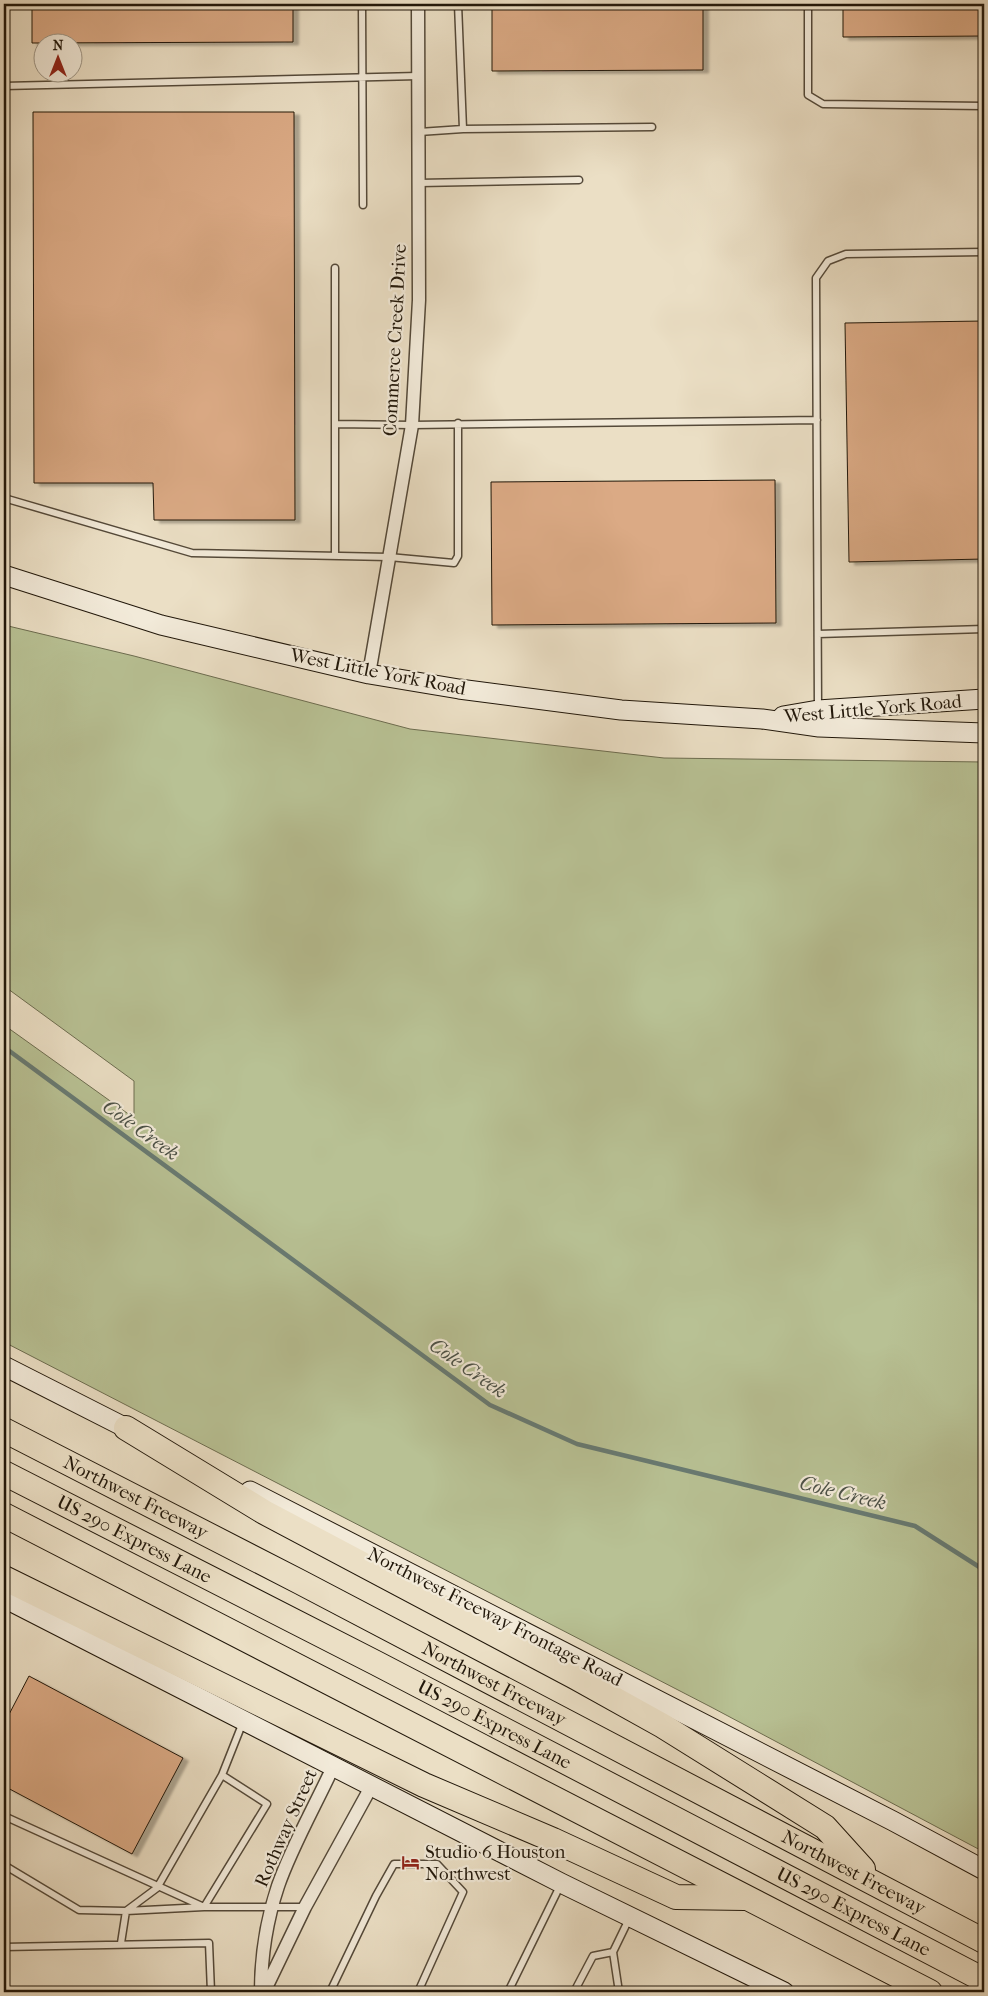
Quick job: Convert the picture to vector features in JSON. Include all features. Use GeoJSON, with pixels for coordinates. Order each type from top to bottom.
{"type":"FeatureCollection","features":[{"type":"Feature","properties":{"kind":"highway"},"geometry":{"type":"LineString","coordinates":[[126,1428],[264,1512],[575,1677],[663,1726],[825,1827],[872,1880]]}},
{"type":"Feature","properties":{"kind":"highway","name":"Northwest Freeway"},"geometry":{"type":"LineString","coordinates":[[4,1430],[872,1880],[984,1941]]}},
{"type":"Feature","properties":{"kind":"highway","name":"US 290 Express Lane"},"geometry":{"type":"LineString","coordinates":[[4,1473],[376,1663],[984,1980]]}},
{"type":"Feature","properties":{"kind":"highway"},"geometry":{"type":"LineString","coordinates":[[4,1515],[930,1992]]}},
{"type":"Feature","properties":{"kind":"highway"},"geometry":{"type":"LineString","coordinates":[[4,1578],[424,1785],[553,1840],[676,1897],[750,1898]]}},
{"type":"Feature","properties":{"kind":"main road","name":"West Little York Road"},"geometry":{"type":"LineString","coordinates":[[4,576],[161,625],[369,674],[459,689],[621,710],[762,719],[819,727],[880,731],[984,733]]}},
{"type":"Feature","properties":{"kind":"main road","name":"West Little York Road"},"geometry":{"type":"LineString","coordinates":[[762,719],[818,710],[984,699]]}},
{"type":"Feature","properties":{"kind":"main road","name":"Northwest Freeway Frontage Road"},"geometry":{"type":"LineString","coordinates":[[4,1366],[893,1821],[984,1870]]}},
{"type":"Feature","properties":{"kind":"main road"},"geometry":{"type":"LineString","coordinates":[[4,1598],[561,1883],[784,1992]]}},
{"type":"Feature","properties":{"kind":"street","name":"Commerce Creek Drive"},"geometry":{"type":"LineString","coordinates":[[369,674],[412,425],[420,300],[418,4]]}},
{"type":"Feature","properties":{"kind":"street","name":"Rothway Street"},"geometry":{"type":"LineString","coordinates":[[262,1992],[261,1970],[272,1907],[279,1884],[333,1767]]}},
{"type":"Feature","properties":{"kind":"street","name":"Rothway Street"},"geometry":{"type":"LineString","coordinates":[[262,1992],[305,1907],[371,1787]]}},
{"type":"Feature","properties":{"kind":"lane"},"geometry":{"type":"LineString","coordinates":[[362,4],[363,205]]}},
{"type":"Feature","properties":{"kind":"lane"},"geometry":{"type":"LineString","coordinates":[[458,4],[462,130]]}},
{"type":"Feature","properties":{"kind":"lane"},"geometry":{"type":"LineString","coordinates":[[808,4],[808,95],[823,104],[984,106]]}},
{"type":"Feature","properties":{"kind":"lane"},"geometry":{"type":"LineString","coordinates":[[4,86],[363,79],[418,76]]}},
{"type":"Feature","properties":{"kind":"lane"},"geometry":{"type":"LineString","coordinates":[[419,132],[652,127]]}},
{"type":"Feature","properties":{"kind":"lane"},"geometry":{"type":"LineString","coordinates":[[419,183],[579,180]]}},
{"type":"Feature","properties":{"kind":"lane"},"geometry":{"type":"LineString","coordinates":[[818,710],[816,278],[828,261],[846,254],[984,252]]}},
{"type":"Feature","properties":{"kind":"lane"},"geometry":{"type":"LineString","coordinates":[[335,268],[335,556]]}},
{"type":"Feature","properties":{"kind":"lane"},"geometry":{"type":"LineString","coordinates":[[335,424],[412,425],[817,420]]}},
{"type":"Feature","properties":{"kind":"lane"},"geometry":{"type":"LineString","coordinates":[[4,498],[192,553],[389,557],[454,563],[458,556],[458,424]]}},
{"type":"Feature","properties":{"kind":"lane"},"geometry":{"type":"LineString","coordinates":[[818,634],[984,629]]}},
{"type":"Feature","properties":{"kind":"lane"},"geometry":{"type":"LineString","coordinates":[[121,1943],[126,1911],[157,1888],[222,1775],[243,1721]]}},
{"type":"Feature","properties":{"kind":"lane"},"geometry":{"type":"LineString","coordinates":[[204,1908],[267,1804],[222,1775]]}},
{"type":"Feature","properties":{"kind":"lane"},"geometry":{"type":"LineString","coordinates":[[4,1816],[204,1908]]}},
{"type":"Feature","properties":{"kind":"lane"},"geometry":{"type":"LineString","coordinates":[[330,1992],[376,1896],[394,1864],[437,1864],[463,1892],[418,1992]]}},
{"type":"Feature","properties":{"kind":"lane"},"geometry":{"type":"LineString","coordinates":[[4,1865],[79,1910],[126,1911],[305,1907]]}},
{"type":"Feature","properties":{"kind":"lane"},"geometry":{"type":"LineString","coordinates":[[508,1992],[561,1883]]}},
{"type":"Feature","properties":{"kind":"lane"},"geometry":{"type":"LineString","coordinates":[[618,1992],[613,1952],[630,1916]]}},
{"type":"Feature","properties":{"kind":"lane"},"geometry":{"type":"LineString","coordinates":[[4,1947],[121,1943],[208,1943],[212,1992],[220,1992]]}},
{"type":"Feature","properties":{"kind":"lane"},"geometry":{"type":"LineString","coordinates":[[574,1992],[593,1956],[613,1952]]}},
{"type":"Feature","properties":{"kind":"green space"},"geometry":{"type":"Polygon","coordinates":[[[4,625],[134,656],[410,729],[664,758],[984,762],[984,1852],[711,1707],[4,1342],[4,1025],[134,1118],[134,1081],[4,986],[4,625]]]}},
{"type":"Feature","properties":{"kind":"building"},"geometry":{"type":"Polygon","coordinates":[[[32,4],[293,4],[293,42],[82,43],[82,32],[32,32],[32,4]]]}},
{"type":"Feature","properties":{"kind":"building"},"geometry":{"type":"Polygon","coordinates":[[[492,4],[703,4],[703,70],[492,71],[492,4]]]}},
{"type":"Feature","properties":{"kind":"building"},"geometry":{"type":"Polygon","coordinates":[[[843,4],[984,4],[984,36],[843,37],[843,4]]]}},
{"type":"Feature","properties":{"kind":"building"},"geometry":{"type":"Polygon","coordinates":[[[33,112],[294,112],[295,520],[154,520],[153,483],[34,483],[33,112]]]}},
{"type":"Feature","properties":{"kind":"building"},"geometry":{"type":"Polygon","coordinates":[[[984,321],[984,559],[849,562],[845,323],[984,321]]]}},
{"type":"Feature","properties":{"kind":"building"},"geometry":{"type":"Polygon","coordinates":[[[775,480],[776,623],[492,625],[491,482],[775,480]]]}},
{"type":"Feature","properties":{"kind":"building"},"geometry":{"type":"Polygon","coordinates":[[[29,1676],[183,1758],[132,1854],[4,1786],[4,1724],[29,1676]]]}},
{"type":"Feature","properties":{"kind":"waterway","name":"Cole Creek"},"geometry":{"type":"LineString","coordinates":[[4,1047],[490,1405],[577,1444],[915,1526],[984,1570]]}},
{"type":"Feature","properties":{"kind":"place","name":"Studio 6 Houston Northwest"},"geometry":{"type":"Point","coordinates":[411,1863]}}]}
